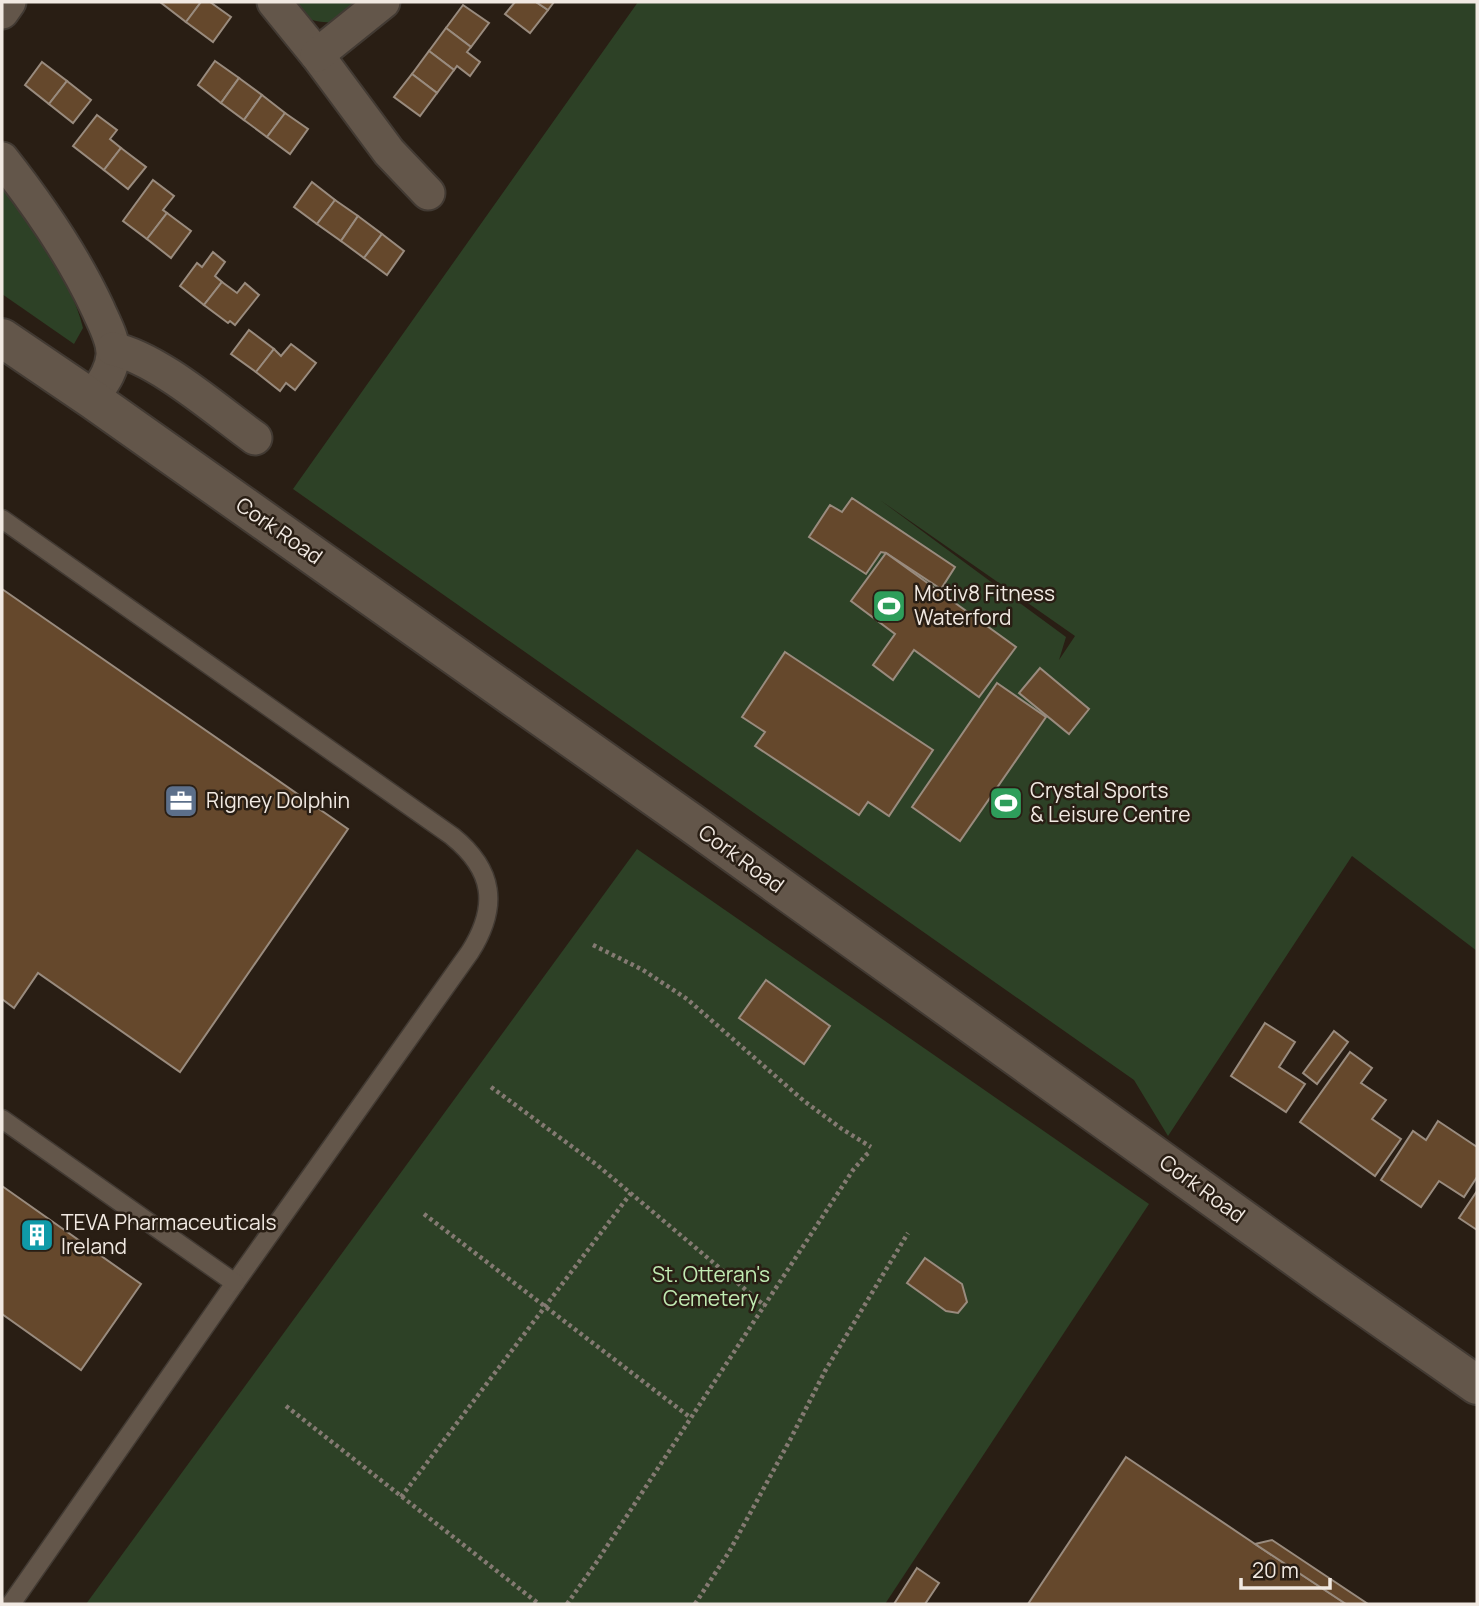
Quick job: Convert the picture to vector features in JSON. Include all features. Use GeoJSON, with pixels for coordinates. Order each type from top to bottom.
{"type":"FeatureCollection","features":[{"type":"Feature","properties":{"kind":"main road","name":"Cork Road"},"geometry":{"type":"LineString","coordinates":[[2,338],[92,398],[690,822],[1477,1385]]}},
{"type":"Feature","properties":{"kind":"street"},"geometry":{"type":"LineString","coordinates":[[2,12],[9,2]]}},
{"type":"Feature","properties":{"kind":"street"},"geometry":{"type":"LineString","coordinates":[[274,2],[389,152],[428,193]]}},
{"type":"Feature","properties":{"kind":"street"},"geometry":{"type":"LineString","coordinates":[[317,55],[383,2]]}},
{"type":"Feature","properties":{"kind":"street"},"geometry":{"type":"LineString","coordinates":[[2,159],[42,211],[67,252],[96,304],[113,349],[109,371],[92,398]]}},
{"type":"Feature","properties":{"kind":"street"},"geometry":{"type":"LineString","coordinates":[[113,349],[131,354],[164,372],[256,438]]}},
{"type":"Feature","properties":{"kind":"lane"},"geometry":{"type":"LineString","coordinates":[[2,519],[452,836],[474,856],[482,868],[488,895],[486,920],[470,952],[11,1604]]}},
{"type":"Feature","properties":{"kind":"lane"},"geometry":{"type":"LineString","coordinates":[[2,1119],[235,1283]]}},
{"type":"Feature","properties":{"kind":"path"},"geometry":{"type":"LineString","coordinates":[[567,1604],[853,1170],[871,1149],[804,1101],[687,999],[643,970],[593,945]]}},
{"type":"Feature","properties":{"kind":"path"},"geometry":{"type":"LineString","coordinates":[[491,1087],[631,1193],[765,1306]]}},
{"type":"Feature","properties":{"kind":"path"},"geometry":{"type":"LineString","coordinates":[[401,1497],[631,1193]]}},
{"type":"Feature","properties":{"kind":"path"},"geometry":{"type":"LineString","coordinates":[[424,1214],[691,1418]]}},
{"type":"Feature","properties":{"kind":"path"},"geometry":{"type":"LineString","coordinates":[[695,1604],[729,1552],[825,1371],[908,1233]]}},
{"type":"Feature","properties":{"kind":"path"},"geometry":{"type":"LineString","coordinates":[[286,1406],[539,1604]]}},
{"type":"Feature","properties":{"kind":"green space"},"geometry":{"type":"Polygon","coordinates":[[[294,2],[363,2],[334,23],[306,17],[294,2]]]}},
{"type":"Feature","properties":{"kind":"green space"},"geometry":{"type":"Polygon","coordinates":[[[638,2],[1477,2],[1477,951],[1352,856],[1168,1136],[1134,1080],[293,489],[638,2]],[[880,500],[1066,637],[1059,660],[1075,636],[880,500]]]}},
{"type":"Feature","properties":{"kind":"green space"},"geometry":{"type":"Polygon","coordinates":[[[2,187],[46,249],[72,297],[83,328],[74,344],[2,294],[2,187]]]}},
{"type":"Feature","properties":{"kind":"green space","name":"St. Otteran's Cemetery"},"geometry":{"type":"Polygon","coordinates":[[[637,849],[1149,1204],[885,1604],[86,1604],[637,849]]]}},
{"type":"Feature","properties":{"kind":"building"},"geometry":{"type":"Polygon","coordinates":[[[160,2],[201,2],[186,22],[160,2]]]}},
{"type":"Feature","properties":{"kind":"building"},"geometry":{"type":"Polygon","coordinates":[[[201,2],[210,2],[231,17],[213,42],[186,22],[201,2]]]}},
{"type":"Feature","properties":{"kind":"building"},"geometry":{"type":"Polygon","coordinates":[[[515,2],[536,2],[548,10],[530,33],[505,14],[515,2]]]}},
{"type":"Feature","properties":{"kind":"building"},"geometry":{"type":"Polygon","coordinates":[[[536,2],[554,2],[548,10],[536,2]]]}},
{"type":"Feature","properties":{"kind":"building"},"geometry":{"type":"Polygon","coordinates":[[[463,5],[489,23],[471,47],[446,28],[463,5]]]}},
{"type":"Feature","properties":{"kind":"building"},"geometry":{"type":"Polygon","coordinates":[[[446,28],[471,47],[467,52],[480,62],[470,76],[457,66],[454,70],[429,51],[446,28]]]}},
{"type":"Feature","properties":{"kind":"building"},"geometry":{"type":"Polygon","coordinates":[[[429,51],[454,70],[437,93],[412,74],[429,51]]]}},
{"type":"Feature","properties":{"kind":"building"},"geometry":{"type":"Polygon","coordinates":[[[215,61],[239,78],[221,103],[198,85],[215,61]]]}},
{"type":"Feature","properties":{"kind":"building"},"geometry":{"type":"Polygon","coordinates":[[[42,62],[67,81],[49,104],[25,85],[42,62]]]}},
{"type":"Feature","properties":{"kind":"building"},"geometry":{"type":"Polygon","coordinates":[[[412,74],[437,93],[420,116],[394,97],[412,74]]]}},
{"type":"Feature","properties":{"kind":"building"},"geometry":{"type":"Polygon","coordinates":[[[239,78],[262,95],[244,120],[221,103],[239,78]]]}},
{"type":"Feature","properties":{"kind":"building"},"geometry":{"type":"Polygon","coordinates":[[[67,81],[91,100],[73,123],[49,104],[67,81]]]}},
{"type":"Feature","properties":{"kind":"building"},"geometry":{"type":"Polygon","coordinates":[[[262,95],[285,113],[267,137],[244,120],[262,95]]]}},
{"type":"Feature","properties":{"kind":"building"},"geometry":{"type":"Polygon","coordinates":[[[285,113],[308,129],[290,154],[267,137],[285,113]]]}},
{"type":"Feature","properties":{"kind":"building"},"geometry":{"type":"Polygon","coordinates":[[[97,115],[117,130],[110,139],[121,148],[104,170],[73,146],[97,115]]]}},
{"type":"Feature","properties":{"kind":"building"},"geometry":{"type":"Polygon","coordinates":[[[121,148],[146,167],[128,189],[104,170],[121,148]]]}},
{"type":"Feature","properties":{"kind":"building"},"geometry":{"type":"Polygon","coordinates":[[[153,180],[174,196],[163,210],[167,213],[147,239],[123,221],[153,180]]]}},
{"type":"Feature","properties":{"kind":"building"},"geometry":{"type":"Polygon","coordinates":[[[312,182],[335,200],[317,224],[294,207],[312,182]]]}},
{"type":"Feature","properties":{"kind":"building"},"geometry":{"type":"Polygon","coordinates":[[[335,200],[358,216],[341,241],[317,224],[335,200]]]}},
{"type":"Feature","properties":{"kind":"building"},"geometry":{"type":"Polygon","coordinates":[[[167,213],[191,231],[171,258],[147,239],[167,213]]]}},
{"type":"Feature","properties":{"kind":"building"},"geometry":{"type":"Polygon","coordinates":[[[358,216],[382,234],[364,258],[341,241],[358,216]]]}},
{"type":"Feature","properties":{"kind":"building"},"geometry":{"type":"Polygon","coordinates":[[[382,234],[404,251],[387,275],[364,258],[382,234]]]}},
{"type":"Feature","properties":{"kind":"building"},"geometry":{"type":"Polygon","coordinates":[[[213,252],[225,262],[215,276],[222,282],[204,305],[180,286],[197,263],[202,267],[213,252]]]}},
{"type":"Feature","properties":{"kind":"building"},"geometry":{"type":"Polygon","coordinates":[[[222,282],[237,293],[245,283],[259,295],[235,325],[230,321],[228,323],[204,305],[222,282]]]}},
{"type":"Feature","properties":{"kind":"building"},"geometry":{"type":"Polygon","coordinates":[[[249,330],[274,349],[256,372],[231,354],[249,330]]]}},
{"type":"Feature","properties":{"kind":"building"},"geometry":{"type":"Polygon","coordinates":[[[291,344],[316,363],[295,390],[286,383],[280,391],[256,372],[274,349],[281,356],[291,344]]]}},
{"type":"Feature","properties":{"kind":"building"},"geometry":{"type":"Polygon","coordinates":[[[852,498],[955,567],[941,589],[881,552],[866,574],[809,537],[830,505],[842,512],[852,498]]]}},
{"type":"Feature","properties":{"kind":"building"},"geometry":{"type":"Polygon","coordinates":[[[886,553],[1016,647],[979,697],[914,650],[893,680],[873,665],[895,634],[851,601],[886,553]]]}},
{"type":"Feature","properties":{"kind":"building"},"geometry":{"type":"Polygon","coordinates":[[[2,589],[348,829],[180,1072],[38,973],[14,1008],[2,999],[2,589]]]}},
{"type":"Feature","properties":{"kind":"building"},"geometry":{"type":"Polygon","coordinates":[[[785,652],[933,750],[889,816],[868,802],[859,815],[755,746],[765,732],[742,717],[785,652]]]}},
{"type":"Feature","properties":{"kind":"building"},"geometry":{"type":"Polygon","coordinates":[[[1040,668],[1089,709],[1069,734],[1019,693],[1040,668]]]}},
{"type":"Feature","properties":{"kind":"building"},"geometry":{"type":"Polygon","coordinates":[[[997,683],[1046,717],[960,841],[912,807],[997,683]]]}},
{"type":"Feature","properties":{"kind":"building"},"geometry":{"type":"Polygon","coordinates":[[[766,980],[830,1026],[804,1064],[739,1018],[766,980]]]}},
{"type":"Feature","properties":{"kind":"building"},"geometry":{"type":"Polygon","coordinates":[[[1265,1023],[1295,1042],[1279,1067],[1305,1084],[1286,1112],[1231,1076],[1265,1023]]]}},
{"type":"Feature","properties":{"kind":"building"},"geometry":{"type":"Polygon","coordinates":[[[1334,1031],[1348,1042],[1317,1084],[1303,1073],[1334,1031]]]}},
{"type":"Feature","properties":{"kind":"building"},"geometry":{"type":"Polygon","coordinates":[[[1350,1052],[1372,1068],[1361,1083],[1386,1100],[1372,1119],[1401,1139],[1375,1176],[1300,1122],[1350,1052]]]}},
{"type":"Feature","properties":{"kind":"building"},"geometry":{"type":"Polygon","coordinates":[[[1438,1121],[1477,1147],[1477,1177],[1464,1197],[1439,1181],[1421,1207],[1381,1180],[1413,1131],[1426,1140],[1438,1121]]]}},
{"type":"Feature","properties":{"kind":"building","name":"TEVA Pharmaceuticals Ireland"},"geometry":{"type":"Polygon","coordinates":[[[2,1186],[141,1284],[81,1370],[2,1314],[2,1186]]]}},
{"type":"Feature","properties":{"kind":"building"},"geometry":{"type":"Polygon","coordinates":[[[1477,1191],[1477,1230],[1459,1218],[1477,1191]]]}},
{"type":"Feature","properties":{"kind":"building"},"geometry":{"type":"Polygon","coordinates":[[[925,1258],[962,1284],[967,1302],[958,1313],[946,1311],[907,1283],[925,1258]]]}},
{"type":"Feature","properties":{"kind":"building"},"geometry":{"type":"Polygon","coordinates":[[[1126,1457],[1255,1544],[1346,1604],[1028,1604],[1126,1457]]]}},
{"type":"Feature","properties":{"kind":"building"},"geometry":{"type":"Polygon","coordinates":[[[1272,1540],[1368,1604],[1346,1604],[1255,1544],[1272,1540]]]}},
{"type":"Feature","properties":{"kind":"building"},"geometry":{"type":"Polygon","coordinates":[[[917,1568],[939,1583],[925,1604],[894,1604],[917,1568]]]}},
{"type":"Feature","properties":{"kind":"place","name":"Motiv8 Fitness Waterford"},"geometry":{"type":"Point","coordinates":[889,606]}},
{"type":"Feature","properties":{"kind":"place","name":"Rigney Dolphin"},"geometry":{"type":"Point","coordinates":[181,801]}},
{"type":"Feature","properties":{"kind":"place","name":"Crystal Sports & Leisure Centre"},"geometry":{"type":"Point","coordinates":[1006,803]}},
{"type":"Feature","properties":{"kind":"place","name":"TEVA Pharmaceuticals Ireland"},"geometry":{"type":"Point","coordinates":[37,1235]}}]}
